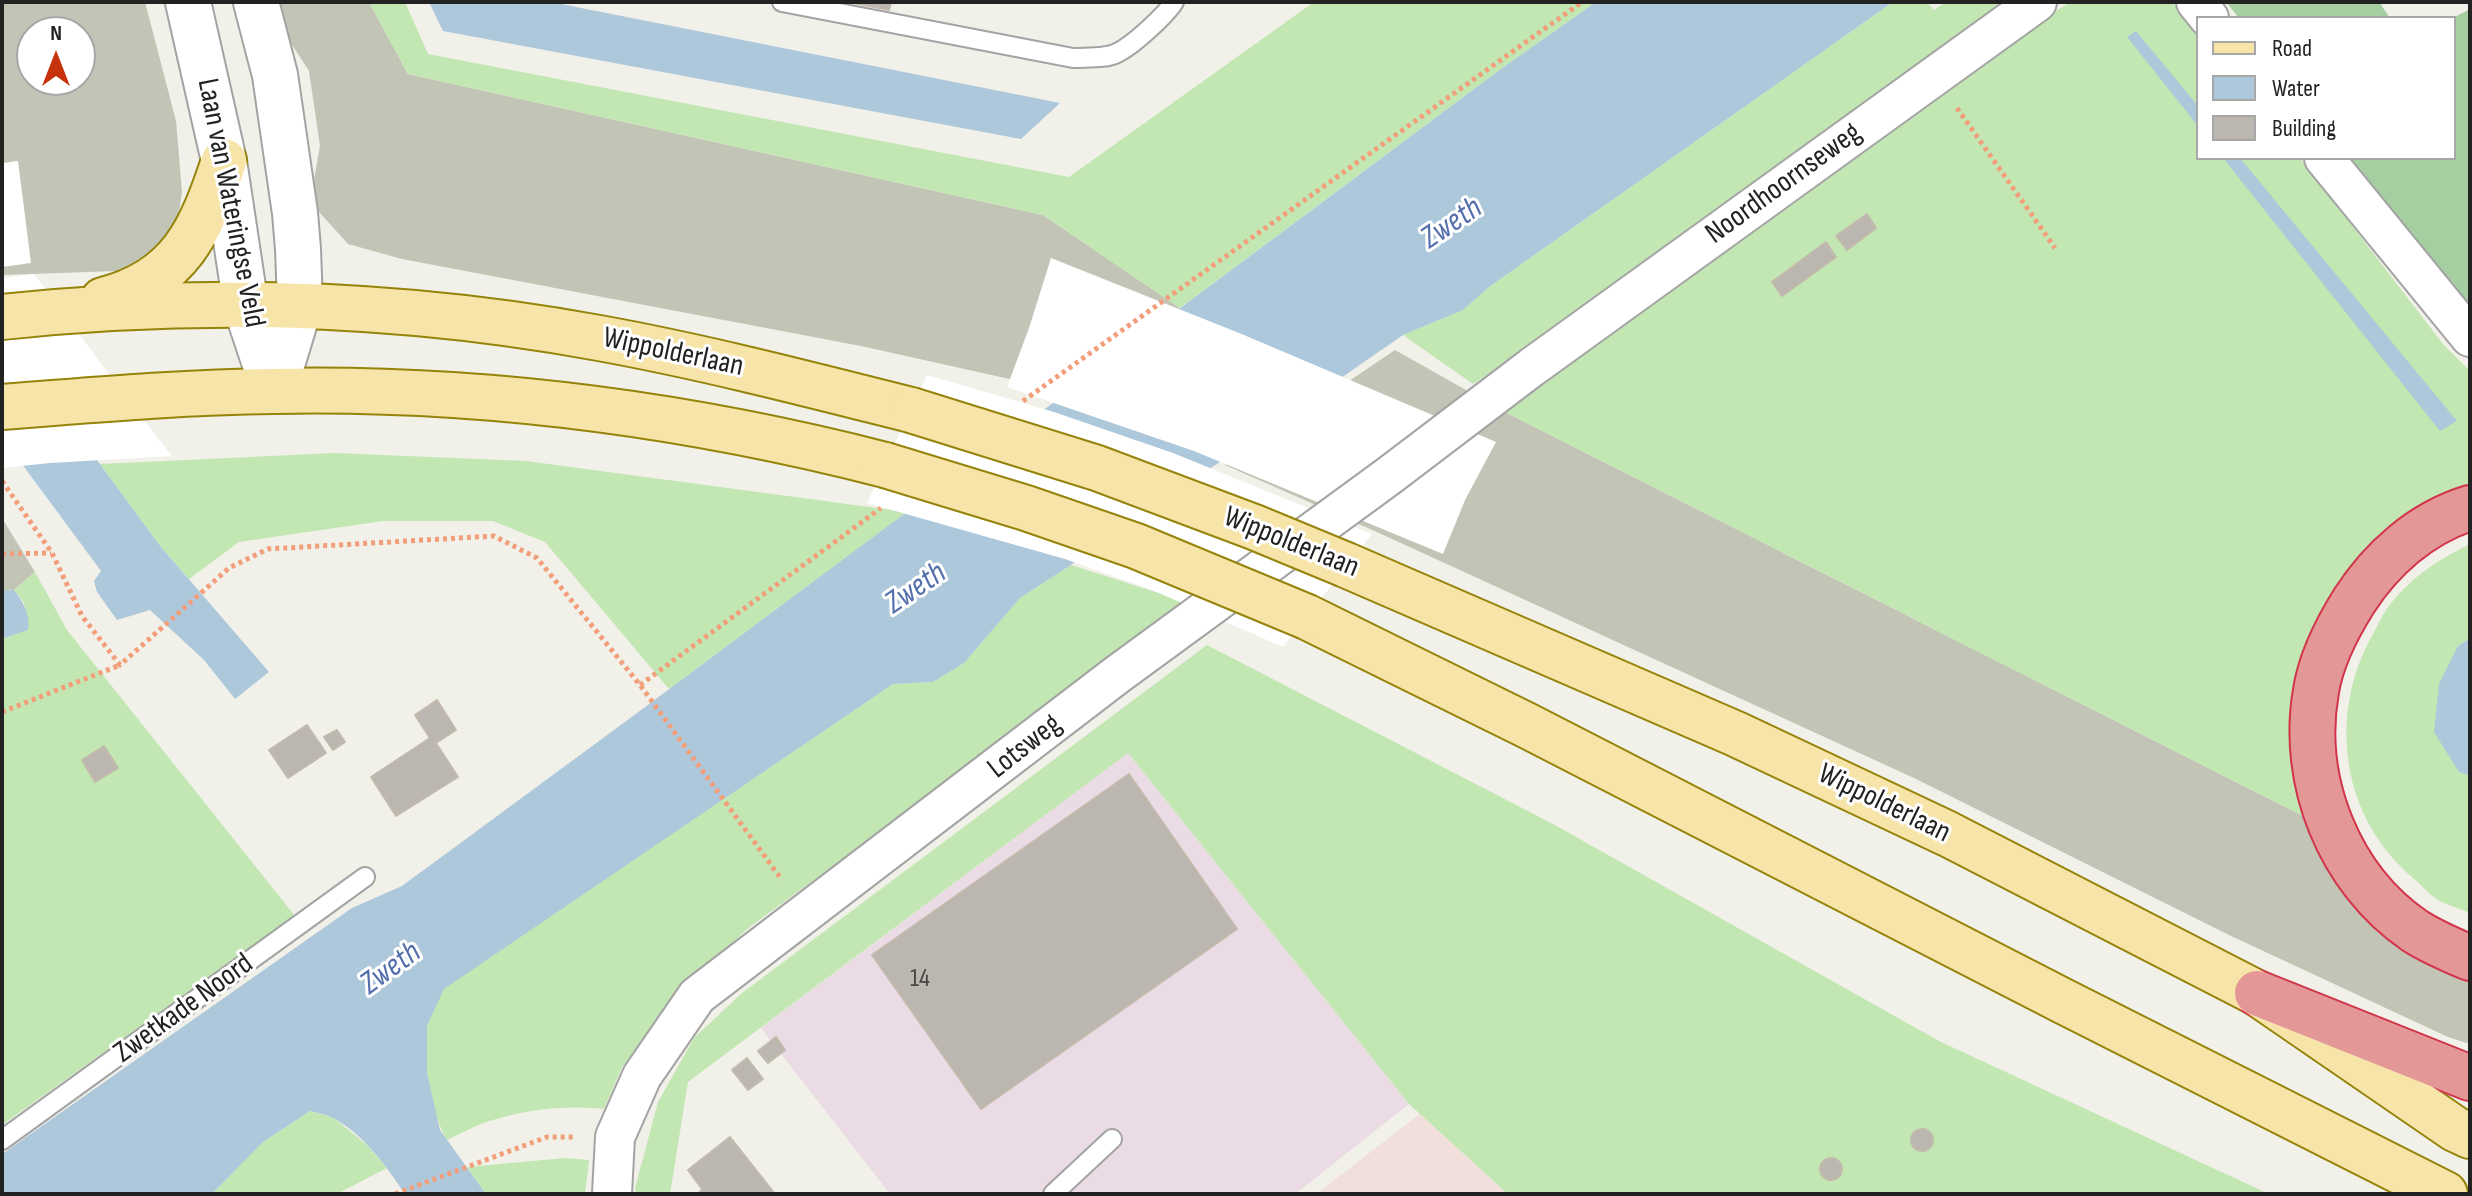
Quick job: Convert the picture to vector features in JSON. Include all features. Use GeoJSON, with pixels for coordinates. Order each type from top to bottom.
{"type":"FeatureCollection","features":[{"type":"Feature","properties":{"kind":"highway"},"geometry":{"type":"LineString","coordinates":[[2470,508],[2427,528],[2394,552],[2368,579],[2330,647],[2316,687],[2312,718],[2313,753],[2320,794],[2335,835],[2353,867],[2379,899],[2414,930],[2470,958]]}},
{"type":"Feature","properties":{"kind":"highway"},"geometry":{"type":"LineString","coordinates":[[2257,993],[2470,1078]]}},
{"type":"Feature","properties":{"kind":"main road"},"geometry":{"type":"LineString","coordinates":[[62,311],[116,297],[165,270],[198,231],[224,161]]}},
{"type":"Feature","properties":{"kind":"main road","name":"Wippolderlaan"},"geometry":{"type":"LineString","coordinates":[[2,317],[160,307],[300,305],[444,316],[597,338],[734,365],[911,410],[1039,449],[1254,527],[1526,641],[1948,834],[2257,993],[2455,1129],[2470,1136]]}},
{"type":"Feature","properties":{"kind":"main road","name":"Wippolderlaan"},"geometry":{"type":"LineString","coordinates":[[2,407],[274,391],[449,396],[574,406],[713,426],[814,447],[884,486],[1026,508],[1136,546],[1307,617],[1542,733],[2445,1194]]}},
{"type":"Feature","properties":{"kind":"street","name":"Laan van Wateringse Veld"},"geometry":{"type":"LineString","coordinates":[[188,2],[224,161],[246,307],[274,391]]}},
{"type":"Feature","properties":{"kind":"street","name":"Laan van Wateringse Veld"},"geometry":{"type":"LineString","coordinates":[[256,2],[275,75],[295,213],[300,305],[274,391]]}},
{"type":"Feature","properties":{"kind":"street","name":"Noordhoornseweg"},"geometry":{"type":"LineString","coordinates":[[1532,367],[2037,2]]}},
{"type":"Feature","properties":{"kind":"street"},"geometry":{"type":"LineString","coordinates":[[2326,160],[2470,337]]}},
{"type":"Feature","properties":{"kind":"street","name":"Lotsweg"},"geometry":{"type":"LineString","coordinates":[[612,1194],[615,1137],[642,1076],[697,996],[1118,674],[1532,367]]}},
{"type":"Feature","properties":{"kind":"lane"},"geometry":{"type":"LineString","coordinates":[[782,2],[1073,58],[1116,54],[1174,2]]}},
{"type":"Feature","properties":{"kind":"lane","name":"Zwetkade Noord"},"geometry":{"type":"LineString","coordinates":[[2,1140],[365,877]]}},
{"type":"Feature","properties":{"kind":"lane"},"geometry":{"type":"LineString","coordinates":[[1053,1194],[1112,1139]]}},
{"type":"Feature","properties":{"kind":"path"},"geometry":{"type":"LineString","coordinates":[[1016,407],[1582,2]]}},
{"type":"Feature","properties":{"kind":"path"},"geometry":{"type":"LineString","coordinates":[[1934,75],[2055,248]]}},
{"type":"Feature","properties":{"kind":"path"},"geometry":{"type":"LineString","coordinates":[[2,481],[52,553],[82,616],[120,665]]}},
{"type":"Feature","properties":{"kind":"path"},"geometry":{"type":"LineString","coordinates":[[640,685],[884,486]]}},
{"type":"Feature","properties":{"kind":"path"},"geometry":{"type":"LineString","coordinates":[[2,712],[120,665],[229,568],[268,549],[494,536],[537,558],[640,685],[806,913]]}},
{"type":"Feature","properties":{"kind":"path"},"geometry":{"type":"LineString","coordinates":[[2,554],[52,553]]}},
{"type":"Feature","properties":{"kind":"path"},"geometry":{"type":"LineString","coordinates":[[395,1194],[547,1137],[615,1137]]}},
{"type":"Feature","properties":{"kind":"shaded area"},"geometry":{"type":"Polygon","coordinates":[[[2,2],[145,2],[176,121],[182,192],[173,229],[163,243],[139,264],[116,271],[2,275],[2,2]]]}},
{"type":"Feature","properties":{"kind":"shaded area"},"geometry":{"type":"Polygon","coordinates":[[[273,2],[369,2],[408,74],[1043,215],[1180,308],[1068,392],[861,346],[402,259],[348,244],[310,202],[320,146],[309,71],[283,31],[273,2]]]}},
{"type":"Feature","properties":{"kind":"shaded area"},"geometry":{"type":"Polygon","coordinates":[[[1395,350],[1505,412],[2313,821],[2470,973],[2470,1044],[2448,1037],[2229,935],[1914,778],[1225,465],[1395,350]]]}},
{"type":"Feature","properties":{"kind":"shaded area"},"geometry":{"type":"Polygon","coordinates":[[[2,518],[35,572],[14,590],[2,591],[2,518]]]}},
{"type":"Feature","properties":{"kind":"shaded area"},"geometry":{"type":"Polygon","coordinates":[[[1128,753],[1409,1104],[1295,1194],[890,1194],[761,1028],[1128,753]]]}},
{"type":"Feature","properties":{"kind":"shaded area"},"geometry":{"type":"Polygon","coordinates":[[[1420,1114],[1508,1194],[1316,1194],[1420,1114]]]}},
{"type":"Feature","properties":{"kind":"green space"},"geometry":{"type":"Polygon","coordinates":[[[369,2],[405,2],[428,54],[1069,177],[1314,2],[1596,2],[1180,308],[1043,215],[408,74],[369,2]]]}},
{"type":"Feature","properties":{"kind":"green space"},"geometry":{"type":"Polygon","coordinates":[[[1893,2],[1927,2],[1934,10],[1946,2],[2014,2],[1527,349],[1473,384],[1403,335],[1463,310],[1489,287],[1893,2]]]}},
{"type":"Feature","properties":{"kind":"green space"},"geometry":{"type":"Polygon","coordinates":[[[2071,2],[2167,2],[2175,5],[2196,26],[2196,160],[2302,160],[2443,344],[2470,371],[2470,490],[2351,572],[2313,821],[1505,412],[1647,299],[2026,28],[2071,2]]]}},
{"type":"Feature","properties":{"kind":"green space"},"geometry":{"type":"Polygon","coordinates":[[[2226,2],[2379,2],[2389,16],[2237,16],[2226,2]]]}},
{"type":"Feature","properties":{"kind":"green space"},"geometry":{"type":"Polygon","coordinates":[[[2470,9],[2470,312],[2351,160],[2456,160],[2456,16],[2470,9]]]}},
{"type":"Feature","properties":{"kind":"green space"},"geometry":{"type":"Polygon","coordinates":[[[335,453],[526,461],[907,512],[669,689],[545,542],[493,521],[383,521],[239,542],[189,579],[161,547],[100,464],[335,453]]]}},
{"type":"Feature","properties":{"kind":"green space"},"geometry":{"type":"Polygon","coordinates":[[[2470,544],[2470,638],[2458,646],[2459,772],[2470,776],[2470,913],[2437,900],[2389,853],[2370,826],[2349,764],[2346,731],[2350,698],[2359,665],[2386,609],[2418,576],[2470,544]]]}},
{"type":"Feature","properties":{"kind":"green space"},"geometry":{"type":"Polygon","coordinates":[[[1071,565],[1190,603],[747,929],[672,1002],[622,1067],[604,1109],[562,1108],[520,1113],[481,1124],[447,1140],[432,1100],[425,1050],[428,1024],[443,989],[893,684],[933,682],[964,663],[1020,598],[1071,565]]]}},
{"type":"Feature","properties":{"kind":"green space"},"geometry":{"type":"Polygon","coordinates":[[[35,572],[67,630],[295,916],[2,1125],[2,639],[28,630],[24,603],[14,590],[35,572]]]}},
{"type":"Feature","properties":{"kind":"green space"},"geometry":{"type":"Polygon","coordinates":[[[1207,645],[1553,824],[1939,1041],[2269,1194],[1508,1194],[1409,1104],[1128,753],[688,1082],[670,1194],[636,1194],[658,1102],[694,1038],[742,993],[1207,645]]]}},
{"type":"Feature","properties":{"kind":"green space"},"geometry":{"type":"Polygon","coordinates":[[[310,1111],[334,1118],[367,1145],[387,1168],[337,1194],[212,1194],[263,1142],[310,1111]]]}},
{"type":"Feature","properties":{"kind":"green space"},"geometry":{"type":"Polygon","coordinates":[[[565,1158],[589,1160],[585,1194],[486,1194],[467,1167],[565,1158]]]}},
{"type":"Feature","properties":{"kind":"water"},"geometry":{"type":"Polygon","coordinates":[[[429,2],[551,2],[1060,103],[1021,139],[443,31],[429,2]]]}},
{"type":"Feature","properties":{"kind":"water","name":"Zweth"},"geometry":{"type":"Polygon","coordinates":[[[1596,2],[1893,2],[1489,287],[1463,310],[1403,335],[1020,598],[964,663],[933,682],[893,684],[444,989],[427,1026],[427,1073],[440,1130],[486,1194],[405,1194],[383,1163],[356,1134],[335,1119],[310,1111],[263,1142],[212,1194],[2,1194],[2,1154],[352,908],[402,886],[1505,66],[1596,2]]]}},
{"type":"Feature","properties":{"kind":"water"},"geometry":{"type":"Polygon","coordinates":[[[2136,31],[2196,104],[2196,123],[2127,37],[2136,31]]]}},
{"type":"Feature","properties":{"kind":"water"},"geometry":{"type":"Polygon","coordinates":[[[2225,160],[2242,160],[2457,421],[2440,431],[2225,160]]]}},
{"type":"Feature","properties":{"kind":"water"},"geometry":{"type":"Polygon","coordinates":[[[2,331],[161,547],[269,672],[235,699],[204,660],[150,610],[117,620],[97,592],[94,581],[101,571],[2,437],[2,331]]]}},
{"type":"Feature","properties":{"kind":"water"},"geometry":{"type":"Polygon","coordinates":[[[14,590],[26,609],[28,630],[2,639],[2,591],[14,590]]]}},
{"type":"Feature","properties":{"kind":"water"},"geometry":{"type":"Polygon","coordinates":[[[2470,638],[2470,776],[2459,772],[2434,732],[2439,684],[2458,646],[2470,638]]]}},
{"type":"Feature","properties":{"kind":"pier"},"geometry":{"type":"Polygon","coordinates":[[[18,161],[31,263],[2,267],[2,163],[18,161]]]}},
{"type":"Feature","properties":{"kind":"pier"},"geometry":{"type":"Polygon","coordinates":[[[1051,258],[1244,335],[1496,442],[1465,500],[1443,554],[1194,451],[1007,387],[1051,258]]]}},
{"type":"Feature","properties":{"kind":"pier"},"geometry":{"type":"Polygon","coordinates":[[[34,274],[172,456],[2,468],[2,278],[34,274]]]}},
{"type":"Feature","properties":{"kind":"pier"},"geometry":{"type":"Polygon","coordinates":[[[927,375],[1054,412],[1173,453],[1372,534],[1283,647],[1152,590],[1065,559],[867,503],[927,375]]]}},
{"type":"Feature","properties":{"kind":"building"},"geometry":{"type":"Polygon","coordinates":[[[849,2],[891,2],[889,10],[849,2]]]}},
{"type":"Feature","properties":{"kind":"building"},"geometry":{"type":"Polygon","coordinates":[[[1867,214],[1876,228],[1847,250],[1836,236],[1867,214]]]}},
{"type":"Feature","properties":{"kind":"building"},"geometry":{"type":"Polygon","coordinates":[[[1826,242],[1836,257],[1782,296],[1772,282],[1826,242]]]}},
{"type":"Feature","properties":{"kind":"building"},"geometry":{"type":"Polygon","coordinates":[[[437,700],[456,730],[436,743],[458,777],[396,816],[371,777],[430,738],[415,715],[437,700]]]}},
{"type":"Feature","properties":{"kind":"building"},"geometry":{"type":"Polygon","coordinates":[[[307,725],[326,753],[288,778],[269,750],[307,725]]]}},
{"type":"Feature","properties":{"kind":"building"},"geometry":{"type":"Polygon","coordinates":[[[337,730],[345,742],[333,750],[324,737],[337,730]]]}},
{"type":"Feature","properties":{"kind":"building"},"geometry":{"type":"Polygon","coordinates":[[[104,746],[118,768],[95,782],[82,760],[104,746]]]}},
{"type":"Feature","properties":{"kind":"building"},"geometry":{"type":"Polygon","coordinates":[[[1129,774],[1237,929],[981,1109],[872,955],[1129,774]]]}},
{"type":"Feature","properties":{"kind":"building"},"geometry":{"type":"Polygon","coordinates":[[[776,1037],[785,1050],[768,1063],[758,1051],[776,1037]]]}},
{"type":"Feature","properties":{"kind":"building"},"geometry":{"type":"Polygon","coordinates":[[[747,1058],[763,1079],[748,1090],[732,1070],[747,1058]]]}},
{"type":"Feature","properties":{"kind":"building"},"geometry":{"type":"Polygon","coordinates":[[[1922,1129],[1930,1132],[1933,1140],[1930,1148],[1922,1151],[1914,1148],[1911,1140],[1914,1132],[1922,1129]]]}},
{"type":"Feature","properties":{"kind":"building"},"geometry":{"type":"Polygon","coordinates":[[[730,1137],[775,1194],[698,1194],[702,1189],[688,1170],[730,1137]]]}},
{"type":"Feature","properties":{"kind":"building"},"geometry":{"type":"Polygon","coordinates":[[[1831,1158],[1839,1161],[1842,1169],[1839,1177],[1831,1180],[1823,1177],[1820,1169],[1823,1161],[1831,1158]]]}}]}
